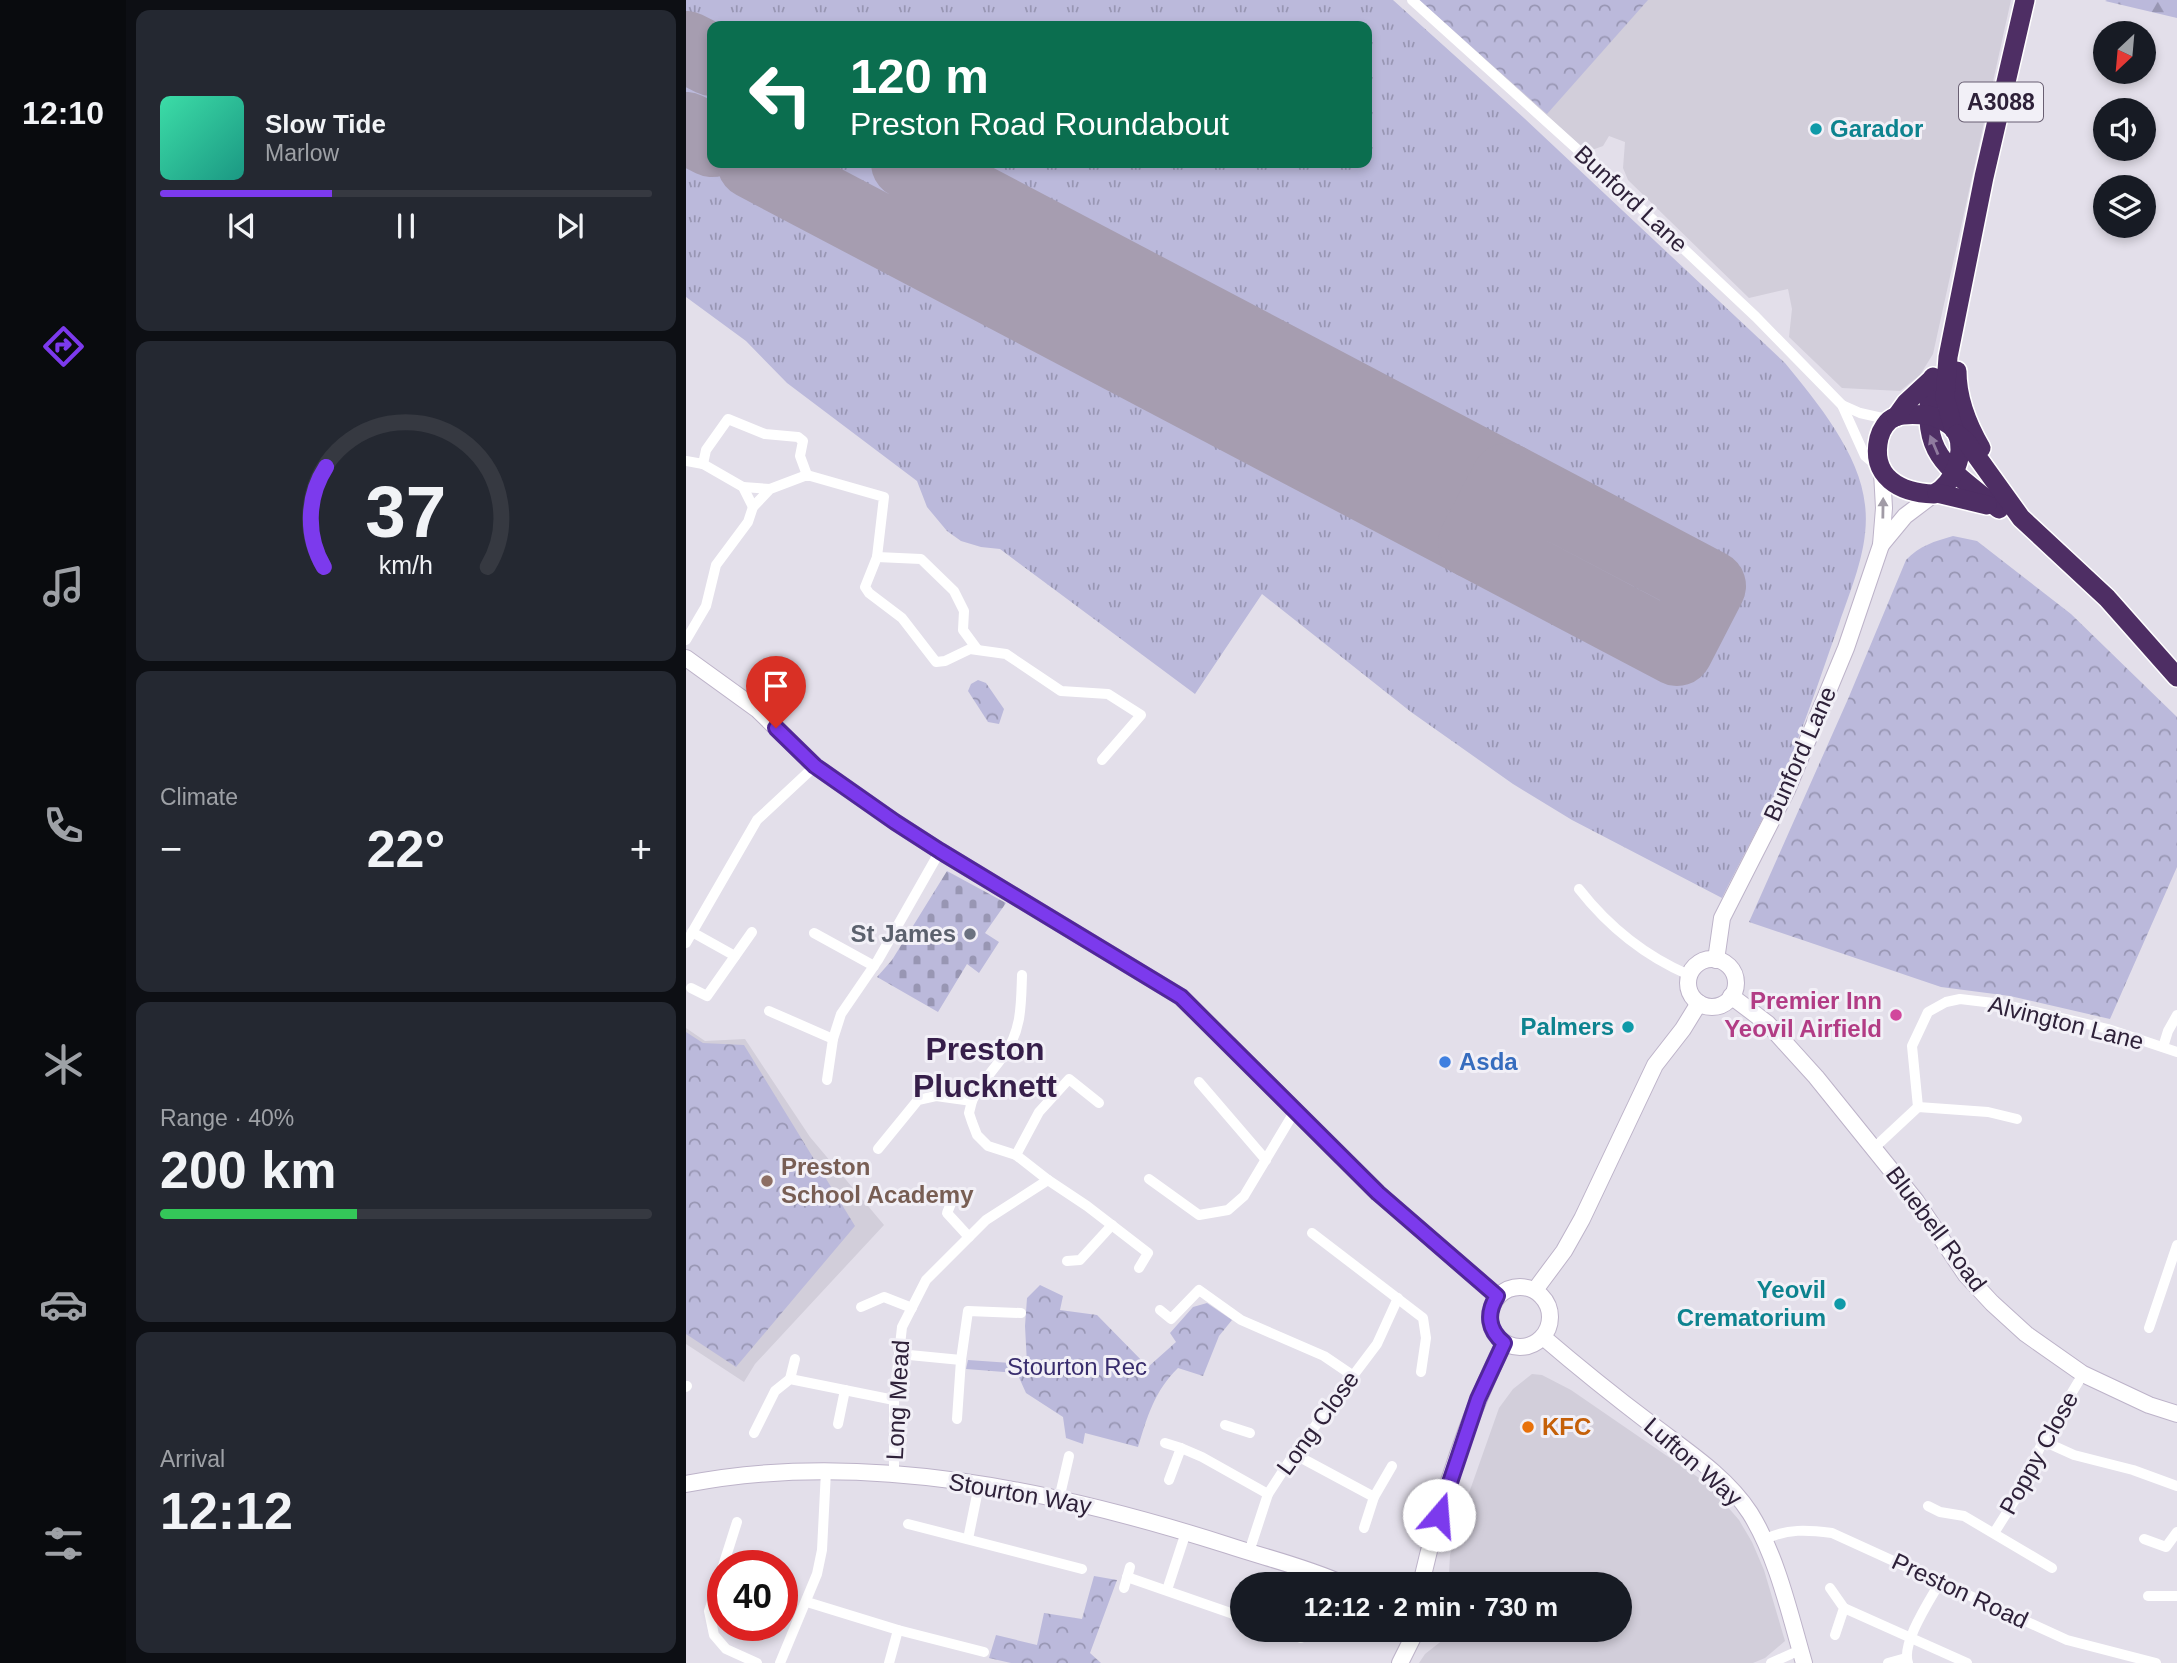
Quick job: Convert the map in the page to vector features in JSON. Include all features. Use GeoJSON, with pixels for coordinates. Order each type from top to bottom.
{"type":"FeatureCollection","features":[{"type":"Feature","properties":{"kind":"highway","name":"A3088"},"geometry":{"type":"LineString","coordinates":[[2025,0],[1984,177],[1948,357],[1945,398],[1955,432],[1965,440],[2021,518],[2107,598],[2177,677]]}},
{"type":"Feature","properties":{"kind":"highway"},"geometry":{"type":"LineString","coordinates":[[1954,329],[1960,348],[1957,386],[1972,432],[2013,495],[2035,517],[2046,540]]}},
{"type":"Feature","properties":{"kind":"highway","name":"A3088"},"geometry":{"type":"LineString","coordinates":[[1893,418],[1933,377],[1948,357]]}},
{"type":"Feature","properties":{"kind":"highway","name":"A3088"},"geometry":{"type":"LineString","coordinates":[[1933,377],[1928,415],[1928,429],[1933,446],[1954,472],[1999,509]]}},
{"type":"Feature","properties":{"kind":"highway"},"geometry":{"type":"LineString","coordinates":[[1928,415],[1936,417],[1955,432],[1958,456],[1951,480],[1936,493],[1906,490],[1893,483],[1881,470],[1877,445],[1881,431],[1893,418],[1928,415]]}},
{"type":"Feature","properties":{"kind":"highway","name":"A3088"},"geometry":{"type":"LineString","coordinates":[[1936,493],[1959,497],[2021,518]]}},
{"type":"Feature","properties":{"kind":"street","name":"Bunford Lane"},"geometry":{"type":"LineString","coordinates":[[1412,0],[1713,275],[1842,405],[1866,456],[1881,470],[1884,508],[1881,545],[1827,698],[1787,790],[1722,918],[1716,960]]}},
{"type":"Feature","properties":{"kind":"street","name":"Bunford Lane"},"geometry":{"type":"LineString","coordinates":[[1842,405],[1860,413],[1893,418]]}},
{"type":"Feature","properties":{"kind":"street"},"geometry":{"type":"LineString","coordinates":[[703,464],[706,450],[728,419],[765,433],[798,437],[803,441],[800,456],[807,475]]}},
{"type":"Feature","properties":{"kind":"street"},"geometry":{"type":"LineString","coordinates":[[686,461],[703,464],[743,487],[770,489],[807,475],[884,497],[877,557],[865,587],[869,593],[902,618],[936,662],[945,661],[970,649],[1006,654],[1061,691],[1108,694],[1140,715],[1102,760]]}},
{"type":"Feature","properties":{"kind":"street"},"geometry":{"type":"LineString","coordinates":[[743,487],[753,507]]}},
{"type":"Feature","properties":{"kind":"street"},"geometry":{"type":"LineString","coordinates":[[686,640],[706,606],[716,565],[748,522],[753,507],[770,489]]}},
{"type":"Feature","properties":{"kind":"street","name":"Bunford Lane"},"geometry":{"type":"LineString","coordinates":[[1881,545],[1905,516],[1936,493]]}},
{"type":"Feature","properties":{"kind":"street"},"geometry":{"type":"LineString","coordinates":[[877,557],[921,559],[954,591],[964,611],[963,630],[977,649]]}},
{"type":"Feature","properties":{"kind":"street"},"geometry":{"type":"LineString","coordinates":[[686,658],[758,710],[815,766],[940,851],[1181,997],[1378,1193],[1497,1296]]}},
{"type":"Feature","properties":{"kind":"street"},"geometry":{"type":"LineString","coordinates":[[686,943],[757,820],[815,766]]}},
{"type":"Feature","properties":{"kind":"street"},"geometry":{"type":"LineString","coordinates":[[827,1080],[833,1039],[841,1014],[874,966],[940,851]]}},
{"type":"Feature","properties":{"kind":"street"},"geometry":{"type":"LineString","coordinates":[[1579,888],[1623,935],[1646,952],[1689,975]]}},
{"type":"Feature","properties":{"kind":"street"},"geometry":{"type":"LineString","coordinates":[[692,932],[735,956]]}},
{"type":"Feature","properties":{"kind":"street"},"geometry":{"type":"LineString","coordinates":[[691,988],[707,996],[752,932]]}},
{"type":"Feature","properties":{"kind":"street"},"geometry":{"type":"LineString","coordinates":[[814,933],[874,966]]}},
{"type":"Feature","properties":{"kind":"street"},"geometry":{"type":"LineString","coordinates":[[1716,960],[1729,967],[1733,974],[1734,989],[1731,996],[1720,1005],[1705,1006],[1693,998],[1689,990],[1689,975],[1697,964],[1716,960]]}},
{"type":"Feature","properties":{"kind":"street"},"geometry":{"type":"LineString","coordinates":[[1022,975],[1021,1017],[1016,1034],[1005,1055],[976,1090],[972,1101],[969,1114],[977,1135],[988,1146],[1016,1155],[1151,1252],[1139,1268]]}},
{"type":"Feature","properties":{"kind":"street","name":"Bluebell Road"},"geometry":{"type":"LineString","coordinates":[[1731,996],[1768,1024],[1816,1076],[1916,1201],[1966,1275],[1992,1303],[2026,1334],[2083,1374],[2149,1405],[2177,1414]]}},
{"type":"Feature","properties":{"kind":"street","name":"Alvington Lane"},"geometry":{"type":"LineString","coordinates":[[1918,1107],[1912,1046],[1928,1012],[1946,1002],[1960,999],[2002,1004],[2108,1029],[2177,1052]]}},
{"type":"Feature","properties":{"kind":"street"},"geometry":{"type":"LineString","coordinates":[[1535,1290],[1564,1251],[1582,1219],[1655,1065],[1699,1003]]}},
{"type":"Feature","properties":{"kind":"street"},"geometry":{"type":"LineString","coordinates":[[769,1011],[833,1039]]}},
{"type":"Feature","properties":{"kind":"street"},"geometry":{"type":"LineString","coordinates":[[2163,1047],[2177,1015]]}},
{"type":"Feature","properties":{"kind":"street"},"geometry":{"type":"LineString","coordinates":[[1016,1155],[1039,1112],[1069,1079],[1098,1103]]}},
{"type":"Feature","properties":{"kind":"street"},"geometry":{"type":"LineString","coordinates":[[1199,1082],[1266,1160]]}},
{"type":"Feature","properties":{"kind":"street"},"geometry":{"type":"LineString","coordinates":[[878,1149],[918,1100],[936,1096],[972,1101]]}},
{"type":"Feature","properties":{"kind":"street"},"geometry":{"type":"LineString","coordinates":[[1874,1148],[1918,1107],[1988,1112],[2017,1119]]}},
{"type":"Feature","properties":{"kind":"street"},"geometry":{"type":"LineString","coordinates":[[1149,1179],[1199,1215],[1228,1209],[1244,1196],[1296,1109]]}},
{"type":"Feature","properties":{"kind":"street"},"geometry":{"type":"LineString","coordinates":[[1160,1187],[1166,1177]]}},
{"type":"Feature","properties":{"kind":"street","name":"Long Mead"},"geometry":{"type":"LineString","coordinates":[[894,1474],[894,1400],[902,1327],[926,1280],[986,1220],[1048,1180]]}},
{"type":"Feature","properties":{"kind":"street"},"geometry":{"type":"LineString","coordinates":[[953,1201],[947,1213],[969,1237]]}},
{"type":"Feature","properties":{"kind":"street"},"geometry":{"type":"LineString","coordinates":[[1067,1261],[1080,1260],[1112,1225]]}},
{"type":"Feature","properties":{"kind":"street"},"geometry":{"type":"LineString","coordinates":[[1312,1233],[1423,1318],[1426,1338],[1421,1372]]}},
{"type":"Feature","properties":{"kind":"street"},"geometry":{"type":"LineString","coordinates":[[2149,1328],[2177,1245]]}},
{"type":"Feature","properties":{"kind":"street"},"geometry":{"type":"LineString","coordinates":[[1511,1287],[1528,1287],[1543,1297],[1550,1314],[1548,1330],[1543,1337],[1535,1344],[1525,1347],[1504,1343],[1492,1330],[1490,1321],[1489,1312],[1497,1296],[1511,1287]]}},
{"type":"Feature","properties":{"kind":"street"},"geometry":{"type":"LineString","coordinates":[[1160,1310],[1171,1319],[1199,1290],[1241,1320],[1324,1356],[1352,1375]]}},
{"type":"Feature","properties":{"kind":"street"},"geometry":{"type":"LineString","coordinates":[[861,1307],[884,1297],[912,1308]]}},
{"type":"Feature","properties":{"kind":"street","name":"Long Close"},"geometry":{"type":"LineString","coordinates":[[1249,1552],[1268,1494],[1294,1454],[1377,1344],[1398,1298]]}},
{"type":"Feature","properties":{"kind":"street"},"geometry":{"type":"LineString","coordinates":[[957,1419],[968,1311],[1021,1313]]}},
{"type":"Feature","properties":{"kind":"street","name":"Lufton Way"},"geometry":{"type":"LineString","coordinates":[[1543,1337],[1724,1482],[1738,1497],[1764,1541],[1802,1656]]}},
{"type":"Feature","properties":{"kind":"street"},"geometry":{"type":"LineString","coordinates":[[1424,1572],[1431,1540],[1478,1399],[1504,1343]]}},
{"type":"Feature","properties":{"kind":"street"},"geometry":{"type":"LineString","coordinates":[[899,1354],[961,1360]]}},
{"type":"Feature","properties":{"kind":"street"},"geometry":{"type":"LineString","coordinates":[[754,1433],[775,1391],[790,1379],[795,1359]]}},
{"type":"Feature","properties":{"kind":"street","name":"Poppy Close"},"geometry":{"type":"LineString","coordinates":[[1994,1532],[2018,1495],[2043,1441],[2083,1374]]}},
{"type":"Feature","properties":{"kind":"street"},"geometry":{"type":"LineString","coordinates":[[790,1379],[894,1400]]}},
{"type":"Feature","properties":{"kind":"street"},"geometry":{"type":"LineString","coordinates":[[838,1424],[845,1390]]}},
{"type":"Feature","properties":{"kind":"street"},"geometry":{"type":"LineString","coordinates":[[1225,1425],[1250,1433]]}},
{"type":"Feature","properties":{"kind":"street"},"geometry":{"type":"LineString","coordinates":[[2043,1441],[2074,1455],[2133,1470],[2177,1486]]}},
{"type":"Feature","properties":{"kind":"street"},"geometry":{"type":"LineString","coordinates":[[1165,1443],[1202,1457],[1268,1494]]}},
{"type":"Feature","properties":{"kind":"street"},"geometry":{"type":"LineString","coordinates":[[1169,1480],[1181,1448]]}},
{"type":"Feature","properties":{"kind":"street"},"geometry":{"type":"LineString","coordinates":[[1294,1454],[1374,1497]]}},
{"type":"Feature","properties":{"kind":"street"},"geometry":{"type":"LineString","coordinates":[[1059,1499],[1069,1456]]}},
{"type":"Feature","properties":{"kind":"street"},"geometry":{"type":"LineString","coordinates":[[1364,1528],[1374,1497],[1392,1466]]}},
{"type":"Feature","properties":{"kind":"street","name":"Stourton Way"},"geometry":{"type":"LineString","coordinates":[[686,1484],[787,1471],[826,1471],[894,1474],[979,1485],[1059,1499],[1186,1532],[1308,1572]]}},
{"type":"Feature","properties":{"kind":"street"},"geometry":{"type":"LineString","coordinates":[[780,1663],[817,1574],[822,1550],[826,1471]]}},
{"type":"Feature","properties":{"kind":"street"},"geometry":{"type":"LineString","coordinates":[[968,1539],[979,1485]]}},
{"type":"Feature","properties":{"kind":"street","name":"Poppy Close"},"geometry":{"type":"LineString","coordinates":[[1928,1506],[1940,1513],[1964,1516],[2052,1568]]}},
{"type":"Feature","properties":{"kind":"street"},"geometry":{"type":"LineString","coordinates":[[728,1550],[737,1522]]}},
{"type":"Feature","properties":{"kind":"street"},"geometry":{"type":"LineString","coordinates":[[908,1524],[1081,1571]]}},
{"type":"Feature","properties":{"kind":"street","name":"Preston Road"},"geometry":{"type":"LineString","coordinates":[[1764,1541],[1801,1529],[1832,1533],[2067,1640],[2123,1659],[2156,1663]]}},
{"type":"Feature","properties":{"kind":"street"},"geometry":{"type":"LineString","coordinates":[[1167,1590],[1186,1532]]}},
{"type":"Feature","properties":{"kind":"street"},"geometry":{"type":"LineString","coordinates":[[2144,1539],[2166,1547],[2177,1532]]}},
{"type":"Feature","properties":{"kind":"street"},"geometry":{"type":"LineString","coordinates":[[1127,1578],[1230,1613]]}},
{"type":"Feature","properties":{"kind":"street"},"geometry":{"type":"LineString","coordinates":[[1888,1663],[1907,1660],[1910,1638],[1940,1582]]}},
{"type":"Feature","properties":{"kind":"street"},"geometry":{"type":"LineString","coordinates":[[1830,1588],[1844,1608],[1967,1663]]}},
{"type":"Feature","properties":{"kind":"street"},"geometry":{"type":"LineString","coordinates":[[2148,1596],[2177,1596]]}},
{"type":"Feature","properties":{"kind":"street"},"geometry":{"type":"LineString","coordinates":[[807,1602],[898,1630],[984,1651]]}},
{"type":"Feature","properties":{"kind":"street"},"geometry":{"type":"LineString","coordinates":[[1835,1635],[1844,1608]]}},
{"type":"Feature","properties":{"kind":"street"},"geometry":{"type":"LineString","coordinates":[[889,1663],[898,1630]]}},
{"type":"Feature","properties":{"kind":"street"},"geometry":{"type":"LineString","coordinates":[[719,1641],[726,1649],[757,1663]]}},
{"type":"Feature","properties":{"kind":"street"},"geometry":{"type":"LineString","coordinates":[[1400,1663],[1411,1642]]}},
{"type":"Feature","properties":{"kind":"street"},"geometry":{"type":"LineString","coordinates":[[1771,1663],[1802,1656]]}},
{"type":"Feature","properties":{"kind":"shaded area"},"geometry":{"type":"Polygon","coordinates":[[[1418,0],[2011,0],[1933,354],[1920,375],[1900,391],[1842,388],[1789,337],[1792,309],[1788,289],[1749,298],[1628,180],[1623,168],[1625,142],[1609,136],[1603,146],[1592,150],[1582,147],[1418,0]]]}},
{"type":"Feature","properties":{"kind":"shaded area","name":"Preston School Academy"},"geometry":{"type":"Polygon","coordinates":[[[686,1028],[705,1041],[745,1039],[810,1137],[884,1225],[755,1364],[744,1382],[686,1344],[686,1028]]]}},
{"type":"Feature","properties":{"kind":"shaded area"},"geometry":{"type":"Polygon","coordinates":[[[1532,1374],[1542,1375],[1571,1390],[1699,1478],[1739,1520],[1752,1542],[1764,1570],[1785,1641],[1765,1658],[1753,1663],[1419,1663],[1425,1654],[1440,1642],[1632,1642],[1632,1572],[1449,1572],[1457,1527],[1499,1408],[1513,1389],[1532,1374]]]}},
{"type":"Feature","properties":{"kind":"green space"},"geometry":{"type":"Polygon","coordinates":[[[686,0],[1393,0],[1524,118],[1785,363],[1835,430],[1855,467],[1865,505],[1865,535],[1849,595],[1790,759],[1722,898],[1572,820],[1513,784],[1411,712],[1262,594],[1195,694],[1000,549],[961,541],[947,531],[927,507],[917,481],[787,383],[746,341],[686,297],[686,0]]]}},
{"type":"Feature","properties":{"kind":"green space"},"geometry":{"type":"Polygon","coordinates":[[[1419,0],[1648,0],[1547,114],[1419,0]]]}},
{"type":"Feature","properties":{"kind":"green space"},"geometry":{"type":"Polygon","coordinates":[[[2177,0],[2177,18],[2105,1],[2177,0]]]}},
{"type":"Feature","properties":{"kind":"green space"},"geometry":{"type":"Polygon","coordinates":[[[1953,536],[1977,541],[2071,614],[2177,717],[2177,867],[2110,1019],[2010,996],[1941,987],[1749,922],[1906,560],[1922,548],[1953,536]]]}},
{"type":"Feature","properties":{"kind":"green space"},"geometry":{"type":"Polygon","coordinates":[[[978,680],[986,683],[1004,709],[999,724],[988,722],[968,691],[971,684],[978,680]]]}},
{"type":"Feature","properties":{"kind":"green space"},"geometry":{"type":"Polygon","coordinates":[[[947,871],[1006,903],[985,933],[999,942],[979,973],[967,964],[938,1012],[877,977],[892,960],[947,871]]]}},
{"type":"Feature","properties":{"kind":"green space","name":"Preston School Academy"},"geometry":{"type":"Polygon","coordinates":[[[686,1032],[703,1043],[744,1045],[855,1226],[736,1367],[686,1334],[686,1032]]]}},
{"type":"Feature","properties":{"kind":"green space","name":"Stourton Rec"},"geometry":{"type":"Polygon","coordinates":[[[1040,1285],[1063,1296],[1060,1310],[1097,1315],[1148,1367],[1176,1342],[1170,1333],[1193,1307],[1207,1303],[1232,1320],[1219,1336],[1203,1376],[1178,1368],[1163,1385],[1138,1447],[1085,1433],[1083,1444],[1066,1438],[1063,1417],[1026,1393],[1017,1373],[1027,1364],[1027,1298],[1040,1285]]]}},
{"type":"Feature","properties":{"kind":"green space"},"geometry":{"type":"Polygon","coordinates":[[[968,1360],[1027,1364],[1017,1373],[966,1369],[968,1360]]]}},
{"type":"Feature","properties":{"kind":"green space"},"geometry":{"type":"Polygon","coordinates":[[[1094,1576],[1117,1580],[1090,1653],[1101,1663],[1011,1663],[989,1658],[996,1635],[1037,1645],[1044,1613],[1082,1619],[1094,1576]]]}},
{"type":"Feature","properties":{"kind":"runway"},"geometry":{"type":"LineString","coordinates":[[686,47],[707,58]]}},
{"type":"Feature","properties":{"kind":"runway"},"geometry":{"type":"LineString","coordinates":[[686,128],[707,138]]}},
{"type":"Feature","properties":{"kind":"runway"},"geometry":{"type":"LineString","coordinates":[[762,168],[1474,543],[1507,479],[916,168]]}},
{"type":"Feature","properties":{"kind":"runway"},"geometry":{"type":"LineString","coordinates":[[1507,479],[1710,586],[1677,650],[1474,543],[1507,479]]}},
{"type":"Feature","properties":{"kind":"place","name":"Garador"},"geometry":{"type":"Point","coordinates":[1816,129]}},
{"type":"Feature","properties":{"kind":"place","name":"St James"},"geometry":{"type":"Point","coordinates":[970,934]}},
{"type":"Feature","properties":{"kind":"place","name":"Premier Inn Yeovil Airfield"},"geometry":{"type":"Point","coordinates":[1896,1015]}},
{"type":"Feature","properties":{"kind":"place","name":"Palmers"},"geometry":{"type":"Point","coordinates":[1628,1027]}},
{"type":"Feature","properties":{"kind":"place","name":"Asda"},"geometry":{"type":"Point","coordinates":[1445,1062]}},
{"type":"Feature","properties":{"kind":"place","name":"Preston School Academy"},"geometry":{"type":"Point","coordinates":[767,1181]}},
{"type":"Feature","properties":{"kind":"place","name":"Yeovil Crematorium"},"geometry":{"type":"Point","coordinates":[1840,1304]}},
{"type":"Feature","properties":{"kind":"place","name":"KFC"},"geometry":{"type":"Point","coordinates":[1528,1427]}},
{"type":"Feature","properties":{"kind":"district","name":"Preston Plucknett"},"geometry":{"type":"Point","coordinates":[985,1068]}},
{"type":"Feature","properties":{"kind":"route"},"geometry":{"type":"LineString","coordinates":[[776,728],[815,766],[895,822],[1181,997],[1378,1193],[1497,1296],[1489,1312],[1490,1321],[1492,1330],[1504,1343],[1478,1399],[1439,1515]]}}]}
